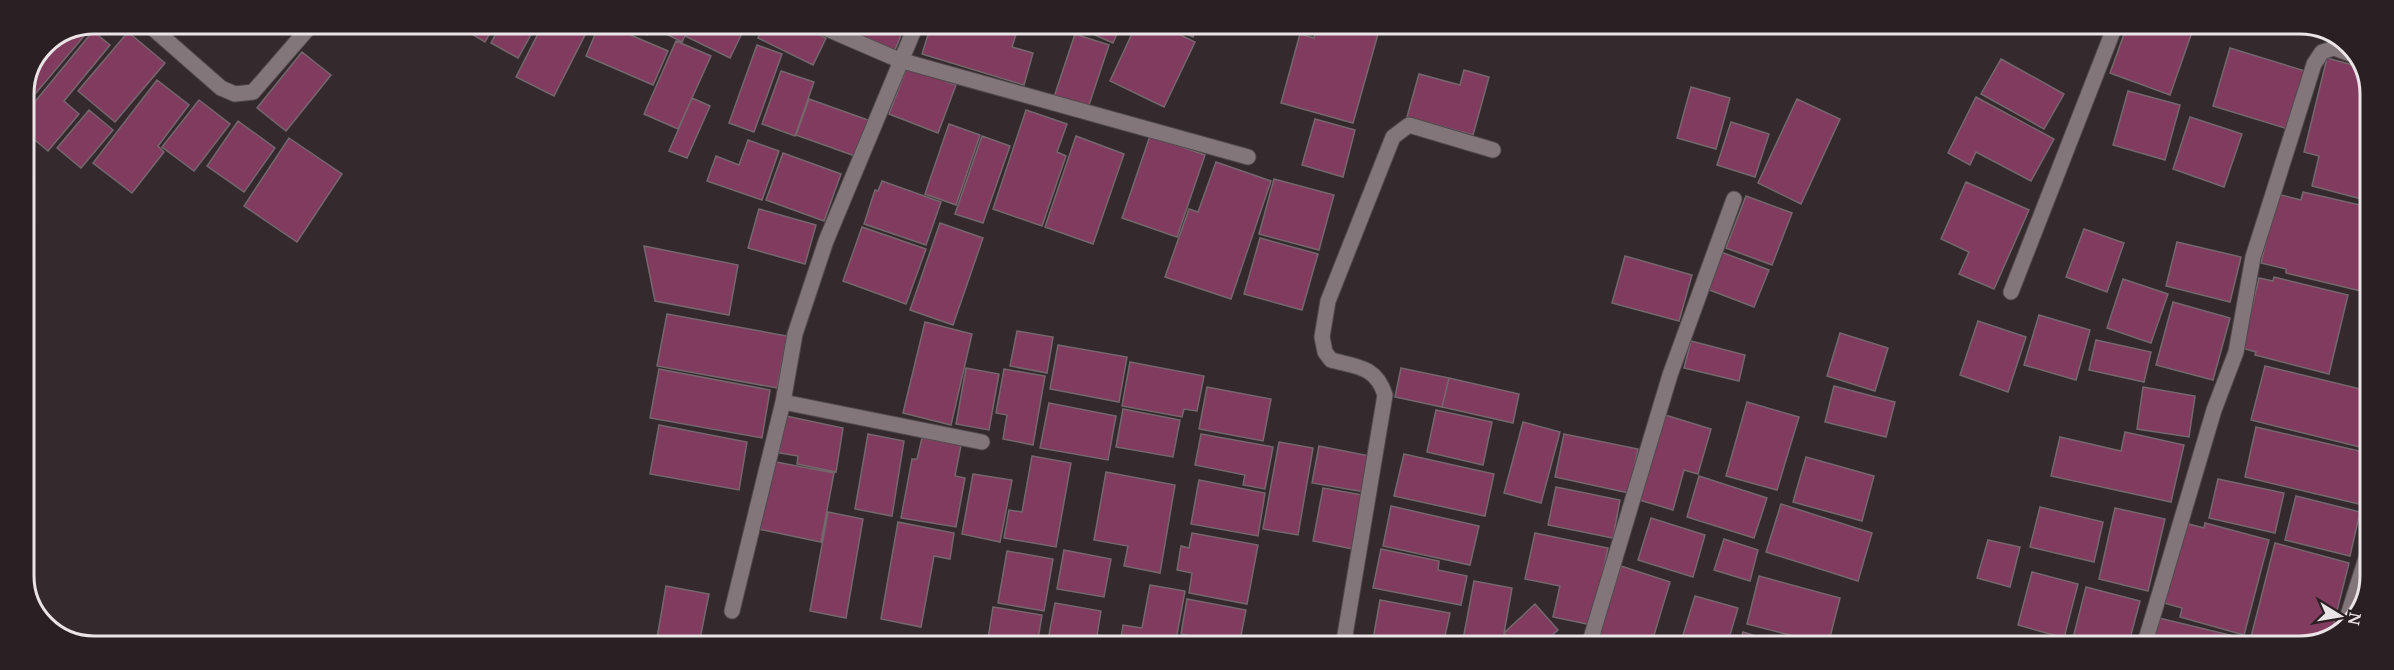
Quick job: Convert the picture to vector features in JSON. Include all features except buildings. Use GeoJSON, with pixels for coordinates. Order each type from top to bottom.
{"type":"FeatureCollection","features":[{"type":"Feature","properties":{"kind":"street"},"geometry":{"type":"LineString","coordinates":[[159,34],[221,88],[235,94],[253,92],[303,34]]}},
{"type":"Feature","properties":{"kind":"street"},"geometry":{"type":"LineString","coordinates":[[839,34],[899,60],[1248,157]]}},
{"type":"Feature","properties":{"kind":"street"},"geometry":{"type":"LineString","coordinates":[[732,611],[783,402],[795,334],[826,241],[912,34]]}},
{"type":"Feature","properties":{"kind":"street"},"geometry":{"type":"LineString","coordinates":[[2011,292],[2112,34]]}},
{"type":"Feature","properties":{"kind":"street"},"geometry":{"type":"LineString","coordinates":[[2147,636],[2214,410],[2236,352],[2253,257],[2314,64],[2322,52],[2334,48],[2340,50]]}},
{"type":"Feature","properties":{"kind":"street"},"geometry":{"type":"LineString","coordinates":[[1345,636],[1385,395],[1380,378],[1368,370],[1331,360],[1325,352],[1322,337],[1328,301],[1393,137],[1409,125],[1493,150]]}},
{"type":"Feature","properties":{"kind":"street"},"geometry":{"type":"LineString","coordinates":[[1592,636],[1670,375],[1734,199]]}},
{"type":"Feature","properties":{"kind":"street"},"geometry":{"type":"LineString","coordinates":[[783,402],[982,442]]}},
{"type":"Feature","properties":{"kind":"street"},"geometry":{"type":"LineString","coordinates":[[2351,605],[2360,579]]}}]}
